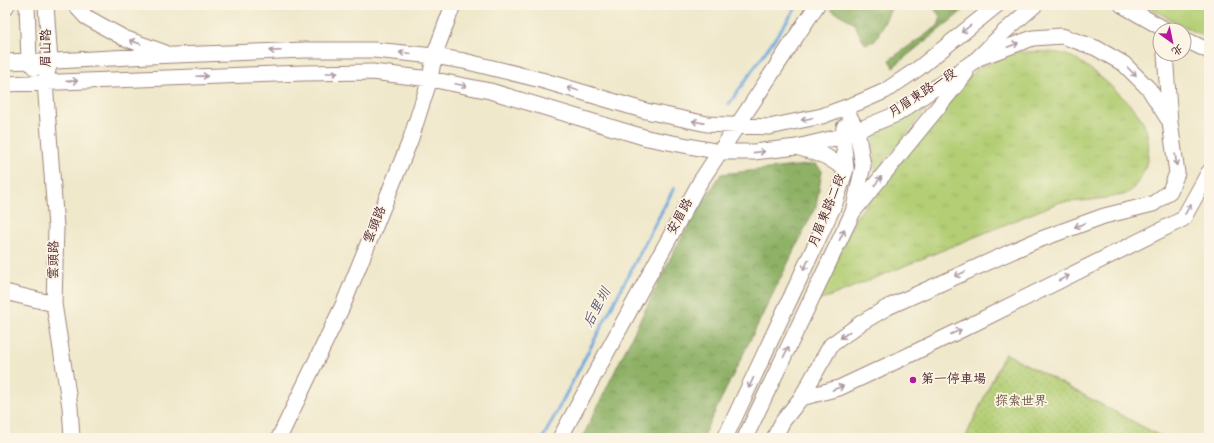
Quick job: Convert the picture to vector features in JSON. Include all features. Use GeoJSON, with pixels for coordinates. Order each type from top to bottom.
{"type":"FeatureCollection","features":[{"type":"Feature","properties":{"kind":"street","name":"眉山路"},"geometry":{"type":"LineString","coordinates":[[27,5],[29,61],[45,82]]}},
{"type":"Feature","properties":{"kind":"street","name":"眉山路"},"geometry":{"type":"LineString","coordinates":[[45,82],[50,62],[46,5]]}},
{"type":"Feature","properties":{"kind":"street"},"geometry":{"type":"LineString","coordinates":[[75,5],[86,17],[124,38],[171,55]]}},
{"type":"Feature","properties":{"kind":"street","name":"雲頭路"},"geometry":{"type":"LineString","coordinates":[[279,438],[343,306],[410,141],[430,79],[434,56],[454,5]]}},
{"type":"Feature","properties":{"kind":"street","name":"安眉路"},"geometry":{"type":"LineString","coordinates":[[560,438],[700,182],[817,5]]}},
{"type":"Feature","properties":{"kind":"street","name":"月眉東路一段"},"geometry":{"type":"LineString","coordinates":[[5,62],[50,62],[171,55],[305,50],[366,50],[434,56],[464,61],[541,80],[646,112],[708,124],[769,127],[822,116],[885,91],[919,68],[996,5]]}},
{"type":"Feature","properties":{"kind":"street","name":"月眉東路一段"},"geometry":{"type":"LineString","coordinates":[[5,84],[372,72],[430,79],[490,92],[647,138],[720,152],[754,152],[797,147],[843,136],[897,114],[977,59],[1003,33],[1035,5]]}},
{"type":"Feature","properties":{"kind":"street"},"geometry":{"type":"LineString","coordinates":[[1122,5],[1152,22]]}},
{"type":"Feature","properties":{"kind":"street"},"geometry":{"type":"LineString","coordinates":[[853,212],[977,59],[1033,38],[1062,36],[1096,48],[1124,64],[1149,89],[1170,122]]}},
{"type":"Feature","properties":{"kind":"street"},"geometry":{"type":"LineString","coordinates":[[1192,43],[1209,51]]}},
{"type":"Feature","properties":{"kind":"street"},"geometry":{"type":"LineString","coordinates":[[774,438],[782,421],[800,398],[831,345],[861,323],[888,307],[1033,242],[1104,216],[1153,204],[1170,192],[1177,173],[1170,122],[1166,62]]}},
{"type":"Feature","properties":{"kind":"street","name":"雲頭路"},"geometry":{"type":"LineString","coordinates":[[45,82],[56,227],[54,304],[70,406],[72,438]]}},
{"type":"Feature","properties":{"kind":"street","name":"月眉東路二段"},"geometry":{"type":"LineString","coordinates":[[745,438],[853,212],[863,166],[857,130],[845,108]]}},
{"type":"Feature","properties":{"kind":"street","name":"月眉東路二段"},"geometry":{"type":"LineString","coordinates":[[725,438],[835,203],[846,169],[843,136],[845,108]]}},
{"type":"Feature","properties":{"kind":"street"},"geometry":{"type":"LineString","coordinates":[[797,147],[825,156],[846,169]]}},
{"type":"Feature","properties":{"kind":"street"},"geometry":{"type":"LineString","coordinates":[[800,398],[839,388],[967,327],[1183,219],[1209,172]]}},
{"type":"Feature","properties":{"kind":"street"},"geometry":{"type":"LineString","coordinates":[[5,292],[54,304]]}},
{"type":"Feature","properties":{"kind":"green space"},"geometry":{"type":"Polygon","coordinates":[[[835,5],[893,5],[875,41],[865,44],[853,22],[831,10],[835,5]]]}},
{"type":"Feature","properties":{"kind":"green space"},"geometry":{"type":"Polygon","coordinates":[[[931,5],[970,5],[893,67],[889,60],[938,26],[941,17],[931,5]]]}},
{"type":"Feature","properties":{"kind":"green space"},"geometry":{"type":"Polygon","coordinates":[[[1143,5],[1209,5],[1209,39],[1192,30],[1192,22],[1176,22],[1143,5]]]}},
{"type":"Feature","properties":{"kind":"green space"},"geometry":{"type":"Polygon","coordinates":[[[1014,52],[1052,52],[1074,58],[1091,69],[1132,106],[1146,128],[1148,142],[1148,155],[1145,169],[1134,186],[1124,195],[1086,201],[1060,202],[814,303],[857,216],[976,69],[1014,52]]]}},
{"type":"Feature","properties":{"kind":"green space"},"geometry":{"type":"Polygon","coordinates":[[[933,101],[876,172],[873,135],[933,101]]]}},
{"type":"Feature","properties":{"kind":"green space"},"geometry":{"type":"Polygon","coordinates":[[[816,164],[822,171],[816,206],[702,438],[582,438],[677,245],[721,174],[816,164]]]}},
{"type":"Feature","properties":{"kind":"green space","name":"探索世界"},"geometry":{"type":"Polygon","coordinates":[[[1005,353],[1164,438],[965,438],[1005,353]]]}},
{"type":"Feature","properties":{"kind":"waterway","name":"后里圳"},"geometry":{"type":"LineString","coordinates":[[729,104],[798,5]]}},
{"type":"Feature","properties":{"kind":"waterway","name":"后里圳"},"geometry":{"type":"LineString","coordinates":[[543,438],[674,188]]}},
{"type":"Feature","properties":{"kind":"place","name":"第一停車場"},"geometry":{"type":"Point","coordinates":[913,380]}}]}
